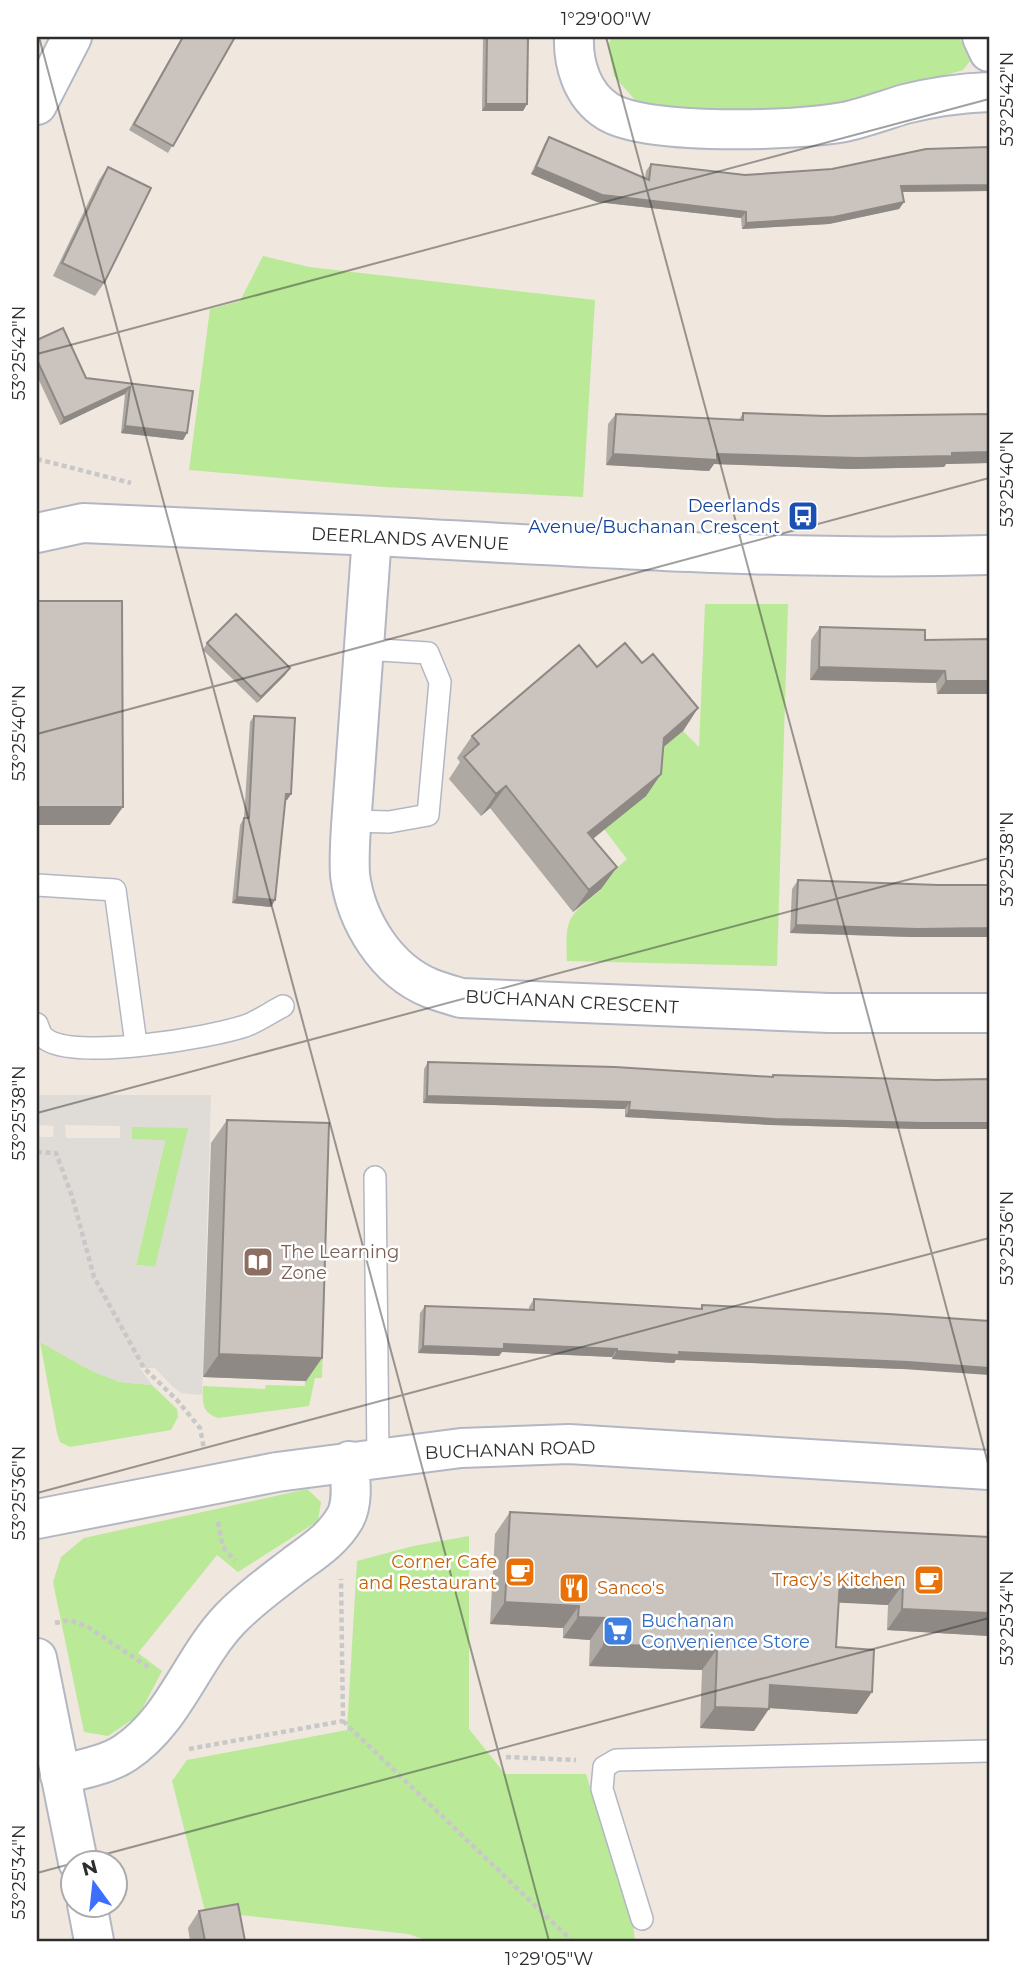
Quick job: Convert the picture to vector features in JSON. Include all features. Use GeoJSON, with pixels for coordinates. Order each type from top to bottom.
{"type":"FeatureCollection","features":[{"type":"Feature","properties":{"kind":"street"},"geometry":{"type":"LineString","coordinates":[[42,84],[72,37]]}},
{"type":"Feature","properties":{"kind":"street"},"geometry":{"type":"LineString","coordinates":[[574,37],[573,57],[586,91],[607,112],[650,125],[759,130],[844,122],[957,93],[989,92]]}},
{"type":"Feature","properties":{"kind":"street"},"geometry":{"type":"LineString","coordinates":[[982,37],[989,52]]}},
{"type":"Feature","properties":{"kind":"street","name":"DEERLANDS AVENUE"},"geometry":{"type":"LineString","coordinates":[[37,505],[83,523]]}},
{"type":"Feature","properties":{"kind":"street","name":"DEERLANDS AVENUE"},"geometry":{"type":"LineString","coordinates":[[37,533],[83,523],[610,550],[883,558],[989,555]]}},
{"type":"Feature","properties":{"kind":"street","name":"BUCHANAN CRESCENT"},"geometry":{"type":"LineString","coordinates":[[372,536],[351,821],[350,874],[356,905],[373,937],[394,966],[429,988],[461,998],[829,1013],[989,1013]]}},
{"type":"Feature","properties":{"kind":"street","name":"BUCHANAN ROAD"},"geometry":{"type":"LineString","coordinates":[[37,1519],[363,1459],[461,1448],[569,1444],[989,1470]]}},
{"type":"Feature","properties":{"kind":"street"},"geometry":{"type":"LineString","coordinates":[[60,1775],[97,1765],[125,1753],[149,1732],[228,1621],[261,1591],[332,1538],[347,1515],[351,1487],[363,1459]]}},
{"type":"Feature","properties":{"kind":"street"},"geometry":{"type":"LineString","coordinates":[[42,1641],[60,1775],[75,1848]]}},
{"type":"Feature","properties":{"kind":"street"},"geometry":{"type":"LineString","coordinates":[[90,1918],[94,1941]]}},
{"type":"Feature","properties":{"kind":"lane"},"geometry":{"type":"LineString","coordinates":[[351,821],[389,822],[428,815],[440,682],[428,653],[364,649]]}},
{"type":"Feature","properties":{"kind":"lane"},"geometry":{"type":"LineString","coordinates":[[37,885],[115,890],[136,1044]]}},
{"type":"Feature","properties":{"kind":"lane"},"geometry":{"type":"LineString","coordinates":[[37,1024],[41,1035],[51,1042],[79,1047],[136,1044],[212,1035],[249,1025],[284,1006]]}},
{"type":"Feature","properties":{"kind":"lane"},"geometry":{"type":"LineString","coordinates":[[363,1459],[375,1177]]}},
{"type":"Feature","properties":{"kind":"lane"},"geometry":{"type":"LineString","coordinates":[[642,1919],[602,1789],[604,1767],[616,1760],[989,1751]]}},
{"type":"Feature","properties":{"kind":"path"},"geometry":{"type":"LineString","coordinates":[[37,1152],[57,1153],[94,1277],[144,1368],[177,1400],[200,1428],[223,1547],[261,1591]]}},
{"type":"Feature","properties":{"kind":"path"},"geometry":{"type":"LineString","coordinates":[[332,1538],[341,1568],[343,1721],[572,1941]]}},
{"type":"Feature","properties":{"kind":"path"},"geometry":{"type":"LineString","coordinates":[[42,1641],[69,1620],[88,1627],[181,1689]]}},
{"type":"Feature","properties":{"kind":"path"},"geometry":{"type":"LineString","coordinates":[[125,1753],[181,1750],[343,1721]]}},
{"type":"Feature","properties":{"kind":"path"},"geometry":{"type":"LineString","coordinates":[[506,1757],[577,1760],[604,1767]]}},
{"type":"Feature","properties":{"kind":"green space"},"geometry":{"type":"Polygon","coordinates":[[[612,37],[959,37],[970,61],[963,70],[879,95],[799,114],[696,111],[636,101],[614,76],[608,45],[612,37]]]}},
{"type":"Feature","properties":{"kind":"green space"},"geometry":{"type":"Polygon","coordinates":[[[263,256],[309,267],[595,300],[583,497],[384,487],[189,470],[210,309],[240,301],[263,256]]]}},
{"type":"Feature","properties":{"kind":"green space"},"geometry":{"type":"Polygon","coordinates":[[[705,604],[788,604],[777,966],[567,961],[568,926],[575,912],[601,890],[598,885],[627,859],[604,829],[648,760],[683,731],[699,747],[705,604]]]}},
{"type":"Feature","properties":{"kind":"green space"},"geometry":{"type":"Polygon","coordinates":[[[132,1126],[189,1127],[156,1267],[136,1265],[165,1141],[132,1139],[132,1126]]]}},
{"type":"Feature","properties":{"kind":"green space"},"geometry":{"type":"Polygon","coordinates":[[[297,1132],[329,1133],[322,1378],[315,1378],[309,1406],[218,1418],[204,1406],[203,1386],[265,1389],[266,1385],[305,1386],[297,1132]]]}},
{"type":"Feature","properties":{"kind":"green space"},"geometry":{"type":"Polygon","coordinates":[[[40,1342],[92,1371],[120,1382],[152,1385],[177,1409],[178,1417],[171,1430],[70,1447],[60,1442],[40,1342]]]}},
{"type":"Feature","properties":{"kind":"green space"},"geometry":{"type":"Polygon","coordinates":[[[307,1489],[321,1502],[318,1521],[238,1572],[217,1555],[138,1653],[162,1671],[139,1715],[108,1736],[84,1732],[53,1582],[61,1557],[84,1538],[307,1489]]]}},
{"type":"Feature","properties":{"kind":"green space"},"geometry":{"type":"Polygon","coordinates":[[[469,1536],[469,1729],[505,1774],[586,1774],[633,1924],[635,1941],[429,1941],[408,1934],[205,1911],[172,1781],[187,1760],[347,1730],[357,1561],[413,1546],[469,1536]]]}},
{"type":"Feature","properties":{"kind":"shaded area"},"geometry":{"type":"Polygon","coordinates":[[[37,1095],[211,1095],[202,1395],[181,1393],[155,1368],[140,1368],[152,1385],[120,1382],[92,1371],[40,1342],[37,1326],[37,1137],[53,1137],[54,1126],[37,1125],[37,1095]],[[65,1125],[66,1138],[120,1138],[120,1126],[65,1125]],[[132,1127],[132,1139],[165,1140],[136,1265],[155,1267],[188,1128],[132,1127]]]}},
{"type":"Feature","properties":{"kind":"building"},"geometry":{"type":"Polygon","coordinates":[[[183,37],[235,37],[173,146],[134,124],[183,37]]]}},
{"type":"Feature","properties":{"kind":"building"},"geometry":{"type":"Polygon","coordinates":[[[487,37],[528,37],[527,104],[486,104],[487,37]]]}},
{"type":"Feature","properties":{"kind":"building"},"geometry":{"type":"Polygon","coordinates":[[[549,137],[649,180],[651,164],[745,175],[832,169],[926,149],[989,147],[989,185],[901,186],[904,202],[834,217],[746,223],[746,212],[602,195],[536,167],[549,137]]]}},
{"type":"Feature","properties":{"kind":"building"},"geometry":{"type":"Polygon","coordinates":[[[108,167],[151,188],[104,283],[62,263],[108,167]]]}},
{"type":"Feature","properties":{"kind":"building"},"geometry":{"type":"Polygon","coordinates":[[[63,328],[86,378],[193,391],[187,433],[125,426],[130,387],[64,418],[37,360],[37,340],[63,328]]]}},
{"type":"Feature","properties":{"kind":"building"},"geometry":{"type":"Polygon","coordinates":[[[743,413],[826,416],[989,414],[989,452],[952,453],[952,456],[858,458],[717,454],[717,460],[613,454],[616,414],[743,420],[743,413]]]}},
{"type":"Feature","properties":{"kind":"building"},"geometry":{"type":"Polygon","coordinates":[[[37,601],[122,601],[123,807],[37,807],[37,601]]]}},
{"type":"Feature","properties":{"kind":"building"},"geometry":{"type":"Polygon","coordinates":[[[236,614],[290,668],[261,697],[207,643],[236,614]]]}},
{"type":"Feature","properties":{"kind":"building"},"geometry":{"type":"Polygon","coordinates":[[[820,627],[925,630],[925,640],[989,639],[989,681],[946,681],[945,671],[819,667],[820,627]]]}},
{"type":"Feature","properties":{"kind":"building"},"geometry":{"type":"Polygon","coordinates":[[[625,643],[642,663],[653,654],[698,708],[664,738],[661,774],[588,833],[617,867],[589,890],[506,786],[496,794],[464,757],[479,744],[472,736],[579,645],[597,667],[625,643]]]}},
{"type":"Feature","properties":{"kind":"building"},"geometry":{"type":"Polygon","coordinates":[[[254,716],[295,718],[291,794],[286,794],[275,900],[237,897],[244,818],[249,818],[254,716]]]}},
{"type":"Feature","properties":{"kind":"building"},"geometry":{"type":"Polygon","coordinates":[[[798,880],[989,885],[989,928],[917,929],[796,925],[798,880]]]}},
{"type":"Feature","properties":{"kind":"building"},"geometry":{"type":"Polygon","coordinates":[[[428,1062],[615,1067],[773,1077],[989,1079],[989,1123],[775,1119],[629,1110],[630,1102],[427,1096],[428,1062]]]}},
{"type":"Feature","properties":{"kind":"building","name":"The Learning Zone"},"geometry":{"type":"Polygon","coordinates":[[[227,1120],[329,1123],[322,1358],[219,1354],[227,1120]]]}},
{"type":"Feature","properties":{"kind":"building"},"geometry":{"type":"Polygon","coordinates":[[[534,1299],[702,1309],[702,1305],[889,1314],[989,1321],[989,1368],[679,1352],[679,1355],[504,1344],[504,1349],[423,1346],[425,1306],[534,1310],[534,1299]]]}},
{"type":"Feature","properties":{"kind":"building"},"geometry":{"type":"Polygon","coordinates":[[[510,1512],[989,1537],[989,1613],[902,1609],[903,1584],[840,1580],[836,1647],[874,1650],[872,1692],[770,1685],[769,1709],[715,1707],[717,1649],[604,1644],[605,1618],[578,1617],[579,1606],[505,1602],[510,1512]]]}},
{"type":"Feature","properties":{"kind":"building"},"geometry":{"type":"Polygon","coordinates":[[[238,1904],[245,1941],[205,1941],[199,1911],[238,1904]]]}},
{"type":"Feature","properties":{"kind":"place","name":"Deerlands Avenue/Buchanan Crescent"},"geometry":{"type":"Point","coordinates":[803,516]}},
{"type":"Feature","properties":{"kind":"place","name":"The Learning Zone"},"geometry":{"type":"Point","coordinates":[258,1262]}},
{"type":"Feature","properties":{"kind":"place","name":"Corner Cafe and Restaurant"},"geometry":{"type":"Point","coordinates":[520,1572]}},
{"type":"Feature","properties":{"kind":"place","name":"Tracy’s Kitchen"},"geometry":{"type":"Point","coordinates":[929,1580]}},
{"type":"Feature","properties":{"kind":"place","name":"Sanco's"},"geometry":{"type":"Point","coordinates":[574,1588]}},
{"type":"Feature","properties":{"kind":"place","name":"Buchanan Convenience Store"},"geometry":{"type":"Point","coordinates":[618,1631]}}]}
